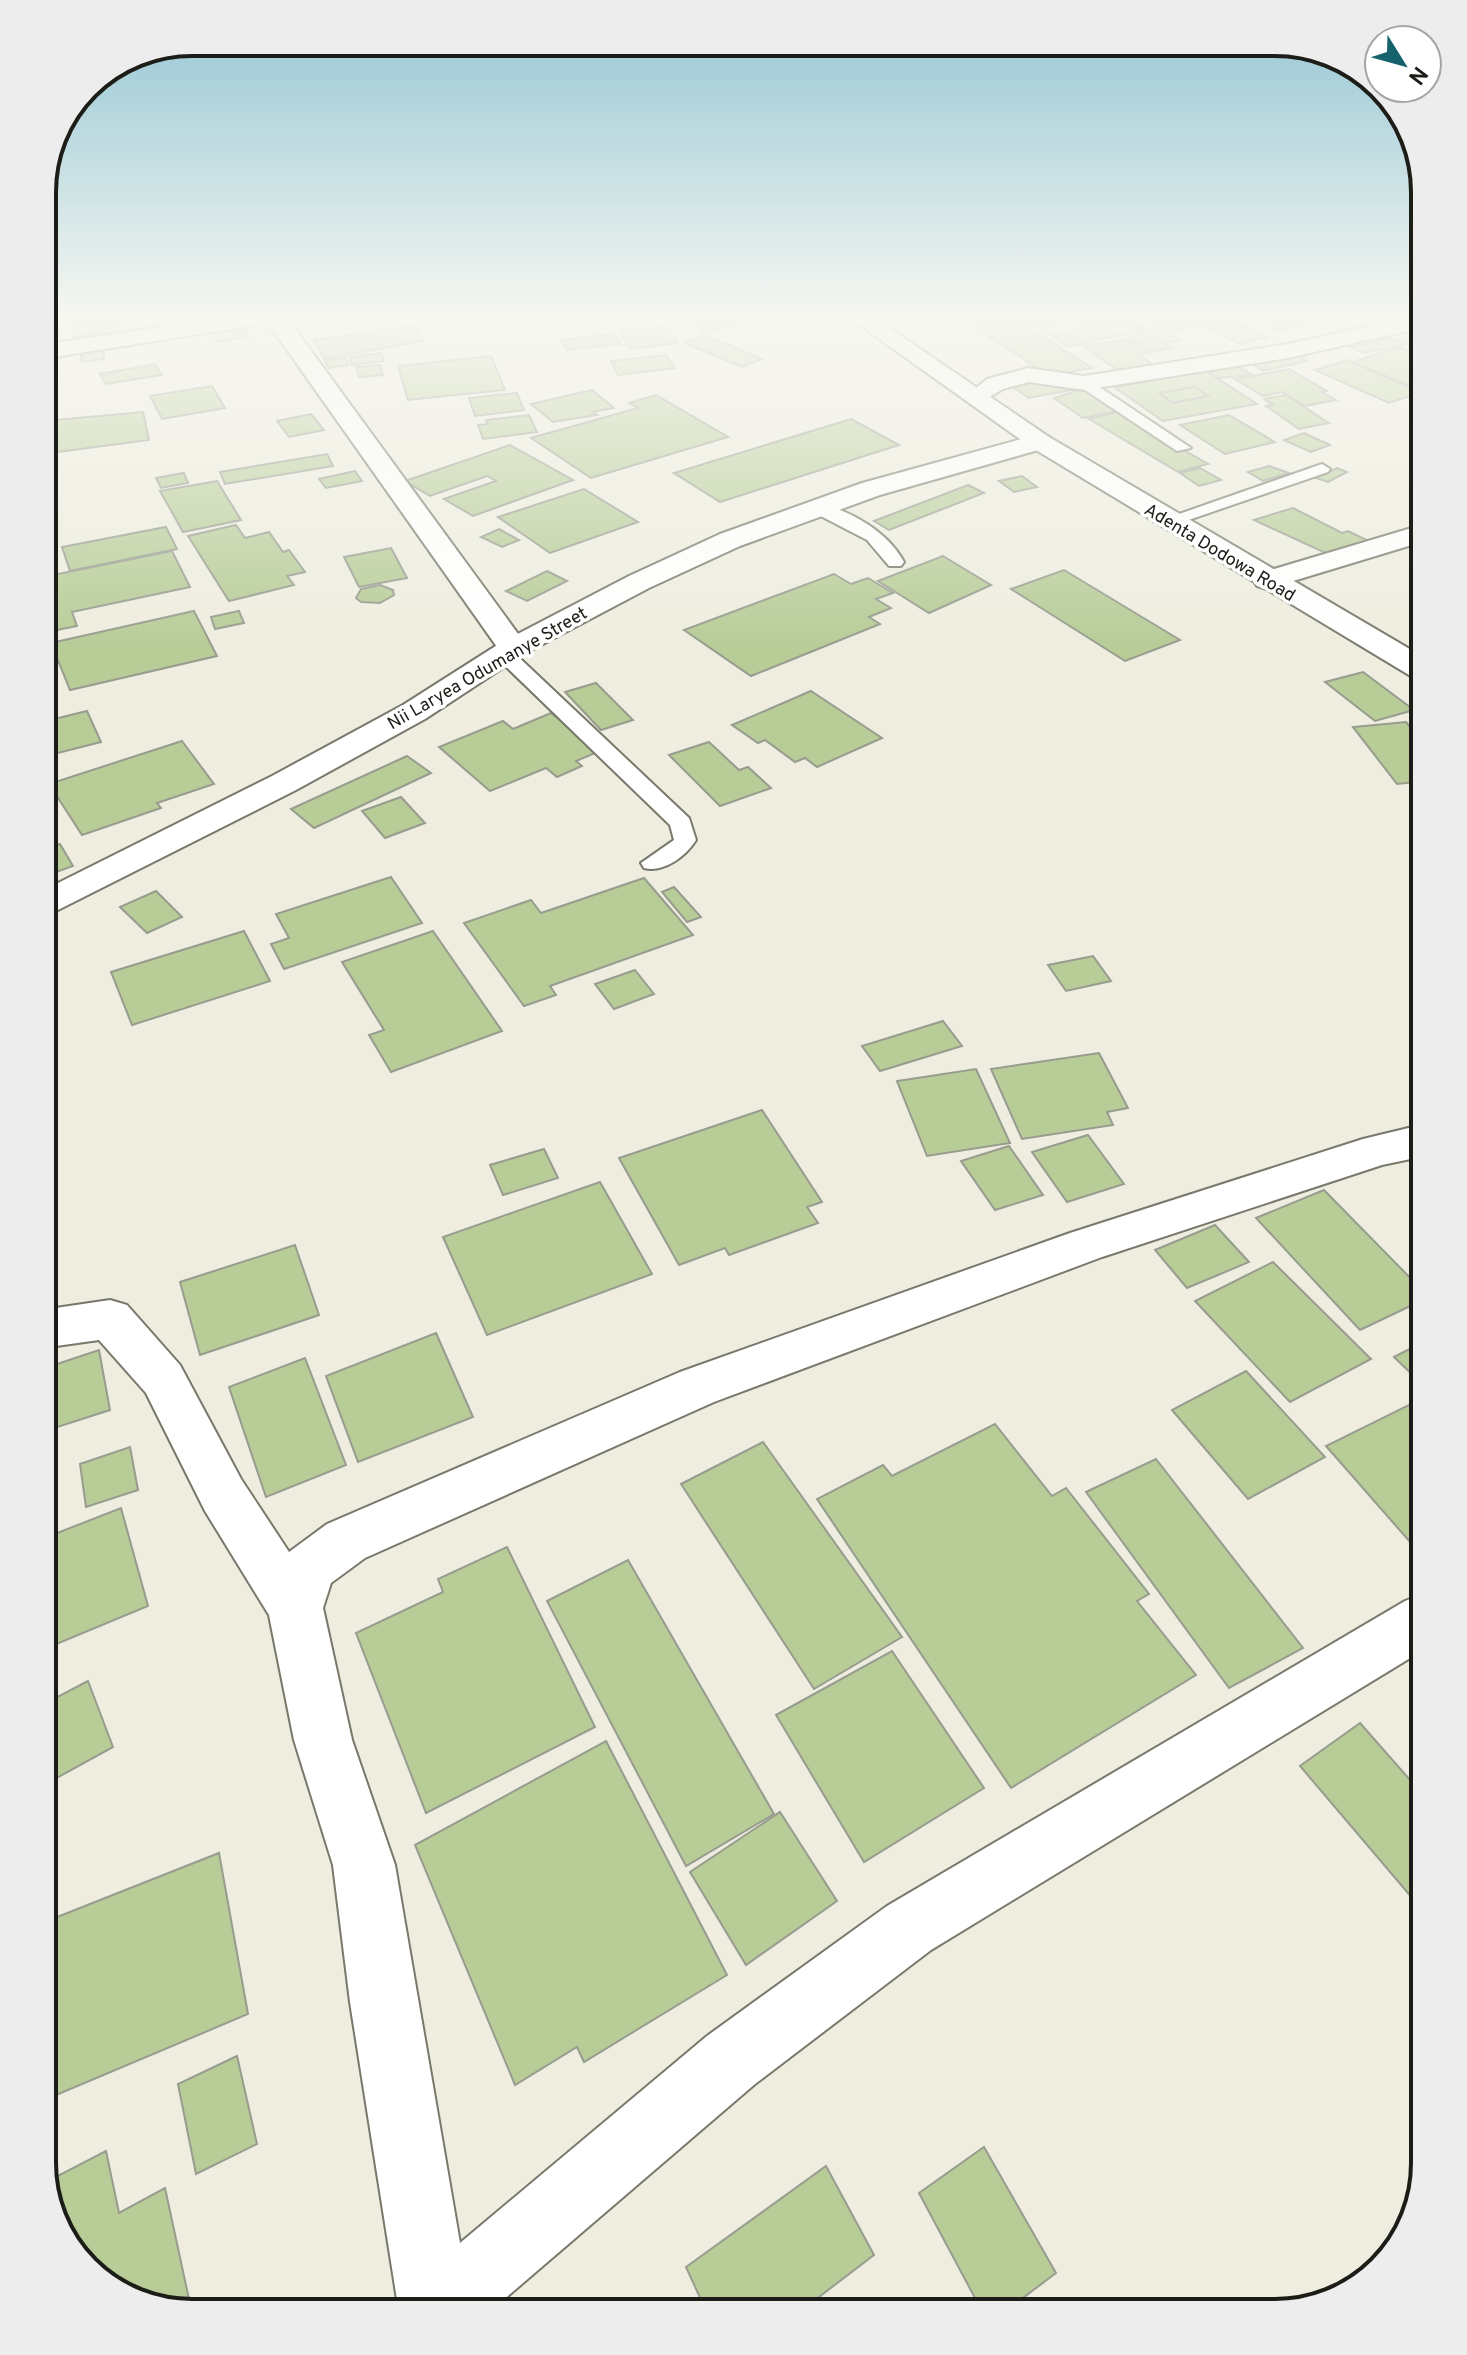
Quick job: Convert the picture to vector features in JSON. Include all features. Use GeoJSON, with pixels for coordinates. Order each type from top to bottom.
{"type":"FeatureCollection","features":[{"type":"Feature","properties":{"kind":"street"},"geometry":{"type":"LineString","coordinates":[[353,428],[508,651]]}},
{"type":"Feature","properties":{"kind":"street","name":"Adenta Dodowa Road"},"geometry":{"type":"LineString","coordinates":[[1019,428],[1168,521],[1411,663]]}},
{"type":"Feature","properties":{"kind":"street","name":"Nii Laryea Odumanye Street"},"geometry":{"type":"LineString","coordinates":[[56,899],[284,783],[414,712],[508,651],[639,582],[730,540],[819,508],[886,485],[1040,442]]}},
{"type":"Feature","properties":{"kind":"street"},"geometry":{"type":"LineString","coordinates":[[1267,580],[1411,536]]}},
{"type":"Feature","properties":{"kind":"street"},"geometry":{"type":"LineString","coordinates":[[295,1608],[309,1568],[346,1541],[697,1387],[1086,1245],[1378,1150],[1411,1143]]}},
{"type":"Feature","properties":{"kind":"street"},"geometry":{"type":"LineString","coordinates":[[56,1327],[110,1319],[163,1379],[223,1495],[295,1608],[323,1740],[364,1865],[394,2075],[433,2299]]}},
{"type":"Feature","properties":{"kind":"street"},"geometry":{"type":"LineString","coordinates":[[450,2299],[731,2060],[909,1928],[1411,1632]]}},
{"type":"Feature","properties":{"kind":"lane"},"geometry":{"type":"LineString","coordinates":[[1152,428],[1183,448]]}},
{"type":"Feature","properties":{"kind":"lane"},"geometry":{"type":"LineString","coordinates":[[1168,521],[1322,469]]}},
{"type":"Feature","properties":{"kind":"lane"},"geometry":{"type":"LineString","coordinates":[[819,508],[890,548],[895,562]]}},
{"type":"Feature","properties":{"kind":"lane"},"geometry":{"type":"LineString","coordinates":[[508,651],[681,823],[685,840],[679,849],[652,863]]}},
{"type":"Feature","properties":{"kind":"building"},"geometry":{"type":"Polygon","coordinates":[[[56,428],[146,428],[149,440],[56,452],[56,428]]]}},
{"type":"Feature","properties":{"kind":"building"},"geometry":{"type":"Polygon","coordinates":[[[282,428],[324,430],[289,437],[282,428]]]}},
{"type":"Feature","properties":{"kind":"building"},"geometry":{"type":"Polygon","coordinates":[[[479,428],[535,428],[537,432],[483,439],[479,428]]]}},
{"type":"Feature","properties":{"kind":"building"},"geometry":{"type":"Polygon","coordinates":[[[567,428],[712,428],[728,437],[591,478],[531,438],[567,428]]]}},
{"type":"Feature","properties":{"kind":"building"},"geometry":{"type":"Polygon","coordinates":[[[822,428],[867,428],[899,445],[720,502],[674,473],[822,428]]]}},
{"type":"Feature","properties":{"kind":"building"},"geometry":{"type":"Polygon","coordinates":[[[1104,428],[1145,428],[1208,464],[1178,472],[1104,428]]]}},
{"type":"Feature","properties":{"kind":"building"},"geometry":{"type":"Polygon","coordinates":[[[1184,428],[1251,428],[1275,442],[1225,454],[1184,428]]]}},
{"type":"Feature","properties":{"kind":"building"},"geometry":{"type":"Polygon","coordinates":[[[1304,433],[1330,445],[1311,452],[1284,440],[1304,433]]]}},
{"type":"Feature","properties":{"kind":"building"},"geometry":{"type":"Polygon","coordinates":[[[510,445],[573,480],[473,516],[444,499],[496,481],[487,476],[430,496],[405,481],[510,445]]]}},
{"type":"Feature","properties":{"kind":"building"},"geometry":{"type":"Polygon","coordinates":[[[327,454],[333,466],[225,484],[220,472],[327,454]]]}},
{"type":"Feature","properties":{"kind":"building"},"geometry":{"type":"Polygon","coordinates":[[[1269,466],[1289,473],[1263,481],[1248,472],[1269,466]]]}},
{"type":"Feature","properties":{"kind":"building"},"geometry":{"type":"Polygon","coordinates":[[[1200,468],[1221,480],[1199,486],[1180,473],[1200,468]]]}},
{"type":"Feature","properties":{"kind":"building"},"geometry":{"type":"Polygon","coordinates":[[[1337,468],[1347,472],[1328,482],[1316,478],[1337,468]]]}},
{"type":"Feature","properties":{"kind":"building"},"geometry":{"type":"Polygon","coordinates":[[[355,471],[362,481],[326,488],[319,479],[355,471]]]}},
{"type":"Feature","properties":{"kind":"building"},"geometry":{"type":"Polygon","coordinates":[[[184,473],[188,483],[161,488],[156,478],[184,473]]]}},
{"type":"Feature","properties":{"kind":"building"},"geometry":{"type":"Polygon","coordinates":[[[1022,476],[1037,487],[1014,492],[999,481],[1022,476]]]}},
{"type":"Feature","properties":{"kind":"building"},"geometry":{"type":"Polygon","coordinates":[[[217,481],[241,520],[183,532],[160,491],[217,481]]]}},
{"type":"Feature","properties":{"kind":"building"},"geometry":{"type":"Polygon","coordinates":[[[968,485],[984,493],[889,530],[874,521],[968,485]]]}},
{"type":"Feature","properties":{"kind":"building"},"geometry":{"type":"Polygon","coordinates":[[[584,489],[638,522],[550,553],[498,517],[584,489]]]}},
{"type":"Feature","properties":{"kind":"building"},"geometry":{"type":"Polygon","coordinates":[[[1293,508],[1342,533],[1348,531],[1369,541],[1330,555],[1254,520],[1293,508]]]}},
{"type":"Feature","properties":{"kind":"building"},"geometry":{"type":"Polygon","coordinates":[[[236,525],[245,538],[269,532],[283,552],[289,550],[305,572],[287,576],[294,585],[229,601],[188,536],[236,525]]]}},
{"type":"Feature","properties":{"kind":"building"},"geometry":{"type":"Polygon","coordinates":[[[166,527],[177,549],[70,571],[62,547],[166,527]]]}},
{"type":"Feature","properties":{"kind":"building"},"geometry":{"type":"Polygon","coordinates":[[[499,529],[519,540],[502,547],[481,537],[499,529]]]}},
{"type":"Feature","properties":{"kind":"building"},"geometry":{"type":"Polygon","coordinates":[[[391,548],[407,578],[359,587],[344,557],[391,548]]]}},
{"type":"Feature","properties":{"kind":"building"},"geometry":{"type":"Polygon","coordinates":[[[172,551],[190,587],[72,612],[77,626],[56,630],[56,574],[172,551]]]}},
{"type":"Feature","properties":{"kind":"building"},"geometry":{"type":"Polygon","coordinates":[[[943,556],[991,585],[929,613],[878,581],[943,556]]]}},
{"type":"Feature","properties":{"kind":"building"},"geometry":{"type":"Polygon","coordinates":[[[1064,570],[1180,640],[1125,661],[1011,589],[1064,570]]]}},
{"type":"Feature","properties":{"kind":"building"},"geometry":{"type":"Polygon","coordinates":[[[547,571],[567,581],[527,601],[506,591],[547,571]]]}},
{"type":"Feature","properties":{"kind":"building"},"geometry":{"type":"Polygon","coordinates":[[[834,574],[851,584],[868,578],[893,593],[876,599],[891,608],[869,617],[880,624],[751,676],[684,630],[834,574]]]}},
{"type":"Feature","properties":{"kind":"building"},"geometry":{"type":"Polygon","coordinates":[[[380,585],[393,590],[394,595],[380,603],[361,602],[356,598],[361,589],[380,585]]]}},
{"type":"Feature","properties":{"kind":"building"},"geometry":{"type":"Polygon","coordinates":[[[194,611],[217,656],[70,690],[56,655],[56,642],[194,611]]]}},
{"type":"Feature","properties":{"kind":"building"},"geometry":{"type":"Polygon","coordinates":[[[239,611],[244,623],[215,629],[211,617],[239,611]]]}},
{"type":"Feature","properties":{"kind":"building"},"geometry":{"type":"Polygon","coordinates":[[[1363,672],[1411,711],[1375,721],[1325,682],[1363,672]]]}},
{"type":"Feature","properties":{"kind":"building"},"geometry":{"type":"Polygon","coordinates":[[[596,683],[633,720],[601,730],[565,692],[596,683]]]}},
{"type":"Feature","properties":{"kind":"building"},"geometry":{"type":"Polygon","coordinates":[[[811,691],[882,738],[817,767],[805,758],[795,762],[765,740],[758,743],[732,725],[811,691]]]}},
{"type":"Feature","properties":{"kind":"building"},"geometry":{"type":"Polygon","coordinates":[[[87,711],[101,742],[56,753],[56,719],[87,711]]]}},
{"type":"Feature","properties":{"kind":"building"},"geometry":{"type":"Polygon","coordinates":[[[551,713],[600,751],[576,761],[582,766],[557,777],[546,768],[490,791],[439,747],[503,721],[513,729],[551,713]]]}},
{"type":"Feature","properties":{"kind":"building"},"geometry":{"type":"Polygon","coordinates":[[[1406,722],[1411,728],[1411,782],[1397,784],[1353,727],[1406,722]]]}},
{"type":"Feature","properties":{"kind":"building"},"geometry":{"type":"Polygon","coordinates":[[[182,741],[214,784],[157,803],[161,808],[82,835],[56,795],[56,782],[182,741]]]}},
{"type":"Feature","properties":{"kind":"building"},"geometry":{"type":"Polygon","coordinates":[[[709,742],[739,770],[748,767],[771,788],[720,806],[669,755],[709,742]]]}},
{"type":"Feature","properties":{"kind":"building"},"geometry":{"type":"Polygon","coordinates":[[[407,756],[431,773],[314,828],[291,809],[407,756]]]}},
{"type":"Feature","properties":{"kind":"building"},"geometry":{"type":"Polygon","coordinates":[[[401,797],[425,823],[385,838],[362,811],[401,797]]]}},
{"type":"Feature","properties":{"kind":"building"},"geometry":{"type":"Polygon","coordinates":[[[60,844],[73,866],[56,872],[56,845],[60,844]]]}},
{"type":"Feature","properties":{"kind":"building"},"geometry":{"type":"Polygon","coordinates":[[[391,877],[422,923],[284,969],[271,944],[289,938],[276,914],[391,877]]]}},
{"type":"Feature","properties":{"kind":"building"},"geometry":{"type":"Polygon","coordinates":[[[644,878],[693,935],[550,986],[556,995],[524,1006],[464,923],[531,900],[541,913],[644,878]]]}},
{"type":"Feature","properties":{"kind":"building"},"geometry":{"type":"Polygon","coordinates":[[[674,887],[701,917],[687,922],[662,892],[674,887]]]}},
{"type":"Feature","properties":{"kind":"building"},"geometry":{"type":"Polygon","coordinates":[[[156,891],[182,917],[147,933],[120,907],[156,891]]]}},
{"type":"Feature","properties":{"kind":"building"},"geometry":{"type":"Polygon","coordinates":[[[244,931],[270,981],[132,1025],[111,972],[244,931]]]}},
{"type":"Feature","properties":{"kind":"building"},"geometry":{"type":"Polygon","coordinates":[[[433,931],[502,1031],[391,1072],[369,1035],[384,1030],[342,962],[433,931]]]}},
{"type":"Feature","properties":{"kind":"building"},"geometry":{"type":"Polygon","coordinates":[[[1093,956],[1111,981],[1066,991],[1048,965],[1093,956]]]}},
{"type":"Feature","properties":{"kind":"building"},"geometry":{"type":"Polygon","coordinates":[[[635,970],[654,994],[614,1009],[595,984],[635,970]]]}},
{"type":"Feature","properties":{"kind":"building"},"geometry":{"type":"Polygon","coordinates":[[[943,1021],[962,1046],[880,1071],[862,1046],[943,1021]]]}},
{"type":"Feature","properties":{"kind":"building"},"geometry":{"type":"Polygon","coordinates":[[[1099,1053],[1128,1108],[1107,1112],[1113,1125],[1022,1139],[991,1069],[1099,1053]]]}},
{"type":"Feature","properties":{"kind":"building"},"geometry":{"type":"Polygon","coordinates":[[[976,1069],[1010,1143],[927,1156],[897,1081],[976,1069]]]}},
{"type":"Feature","properties":{"kind":"building"},"geometry":{"type":"Polygon","coordinates":[[[762,1110],[822,1202],[807,1207],[818,1223],[729,1255],[725,1248],[679,1265],[619,1158],[762,1110]]]}},
{"type":"Feature","properties":{"kind":"building"},"geometry":{"type":"Polygon","coordinates":[[[1088,1135],[1124,1184],[1067,1202],[1032,1152],[1088,1135]]]}},
{"type":"Feature","properties":{"kind":"building"},"geometry":{"type":"Polygon","coordinates":[[[1009,1146],[1043,1195],[995,1210],[961,1161],[1009,1146]]]}},
{"type":"Feature","properties":{"kind":"building"},"geometry":{"type":"Polygon","coordinates":[[[544,1149],[558,1178],[503,1195],[490,1165],[544,1149]]]}},
{"type":"Feature","properties":{"kind":"building"},"geometry":{"type":"Polygon","coordinates":[[[600,1182],[652,1274],[487,1335],[443,1237],[600,1182]]]}},
{"type":"Feature","properties":{"kind":"building"},"geometry":{"type":"Polygon","coordinates":[[[1324,1190],[1411,1279],[1411,1306],[1360,1330],[1256,1218],[1324,1190]]]}},
{"type":"Feature","properties":{"kind":"building"},"geometry":{"type":"Polygon","coordinates":[[[1215,1225],[1249,1262],[1187,1288],[1155,1250],[1215,1225]]]}},
{"type":"Feature","properties":{"kind":"building"},"geometry":{"type":"Polygon","coordinates":[[[295,1245],[319,1315],[200,1355],[180,1282],[295,1245]]]}},
{"type":"Feature","properties":{"kind":"building"},"geometry":{"type":"Polygon","coordinates":[[[1273,1262],[1371,1359],[1290,1402],[1195,1301],[1273,1262]]]}},
{"type":"Feature","properties":{"kind":"building"},"geometry":{"type":"Polygon","coordinates":[[[436,1333],[473,1417],[358,1462],[326,1376],[436,1333]]]}},
{"type":"Feature","properties":{"kind":"building"},"geometry":{"type":"Polygon","coordinates":[[[1411,1348],[1411,1373],[1394,1357],[1411,1348]]]}},
{"type":"Feature","properties":{"kind":"building"},"geometry":{"type":"Polygon","coordinates":[[[99,1350],[110,1410],[56,1427],[56,1364],[99,1350]]]}},
{"type":"Feature","properties":{"kind":"building"},"geometry":{"type":"Polygon","coordinates":[[[305,1358],[346,1465],[266,1497],[229,1387],[305,1358]]]}},
{"type":"Feature","properties":{"kind":"building"},"geometry":{"type":"Polygon","coordinates":[[[1246,1371],[1325,1457],[1248,1499],[1172,1410],[1246,1371]]]}},
{"type":"Feature","properties":{"kind":"building"},"geometry":{"type":"Polygon","coordinates":[[[1411,1404],[1411,1543],[1326,1446],[1411,1404]]]}},
{"type":"Feature","properties":{"kind":"building"},"geometry":{"type":"Polygon","coordinates":[[[995,1424],[1052,1496],[1066,1488],[1149,1594],[1137,1601],[1196,1675],[1011,1788],[817,1499],[883,1465],[892,1476],[995,1424]]]}},
{"type":"Feature","properties":{"kind":"building"},"geometry":{"type":"Polygon","coordinates":[[[763,1442],[902,1637],[814,1689],[681,1484],[763,1442]]]}},
{"type":"Feature","properties":{"kind":"building"},"geometry":{"type":"Polygon","coordinates":[[[130,1447],[138,1490],[86,1507],[80,1464],[130,1447]]]}},
{"type":"Feature","properties":{"kind":"building"},"geometry":{"type":"Polygon","coordinates":[[[1156,1459],[1303,1648],[1229,1688],[1086,1492],[1156,1459]]]}},
{"type":"Feature","properties":{"kind":"building"},"geometry":{"type":"Polygon","coordinates":[[[121,1508],[148,1606],[56,1644],[56,1534],[121,1508]]]}},
{"type":"Feature","properties":{"kind":"building"},"geometry":{"type":"Polygon","coordinates":[[[507,1547],[595,1727],[426,1813],[356,1633],[443,1592],[438,1579],[507,1547]]]}},
{"type":"Feature","properties":{"kind":"building"},"geometry":{"type":"Polygon","coordinates":[[[628,1560],[774,1814],[686,1866],[547,1601],[628,1560]]]}},
{"type":"Feature","properties":{"kind":"building"},"geometry":{"type":"Polygon","coordinates":[[[892,1651],[984,1788],[864,1862],[776,1715],[892,1651]]]}},
{"type":"Feature","properties":{"kind":"building"},"geometry":{"type":"Polygon","coordinates":[[[88,1681],[113,1747],[56,1778],[56,1698],[88,1681]]]}},
{"type":"Feature","properties":{"kind":"building"},"geometry":{"type":"Polygon","coordinates":[[[1360,1723],[1411,1781],[1411,1897],[1300,1766],[1360,1723]]]}},
{"type":"Feature","properties":{"kind":"building"},"geometry":{"type":"Polygon","coordinates":[[[606,1741],[727,1975],[584,2062],[577,2047],[515,2085],[415,1845],[606,1741]]]}},
{"type":"Feature","properties":{"kind":"building"},"geometry":{"type":"Polygon","coordinates":[[[780,1812],[837,1901],[746,1965],[690,1872],[780,1812]]]}},
{"type":"Feature","properties":{"kind":"building"},"geometry":{"type":"Polygon","coordinates":[[[219,1853],[248,2014],[56,2095],[56,1917],[219,1853]]]}},
{"type":"Feature","properties":{"kind":"building"},"geometry":{"type":"Polygon","coordinates":[[[237,2056],[257,2144],[196,2174],[178,2084],[237,2056]]]}},
{"type":"Feature","properties":{"kind":"building"},"geometry":{"type":"Polygon","coordinates":[[[984,2147],[1056,2273],[1022,2299],[976,2299],[919,2193],[984,2147]]]}},
{"type":"Feature","properties":{"kind":"building"},"geometry":{"type":"Polygon","coordinates":[[[106,2151],[119,2213],[165,2188],[189,2299],[148,2292],[102,2265],[79,2239],[70,2223],[63,2207],[57,2176],[106,2151]]]}},
{"type":"Feature","properties":{"kind":"building"},"geometry":{"type":"Polygon","coordinates":[[[826,2166],[874,2255],[816,2299],[701,2299],[686,2267],[826,2166]]]}}]}
